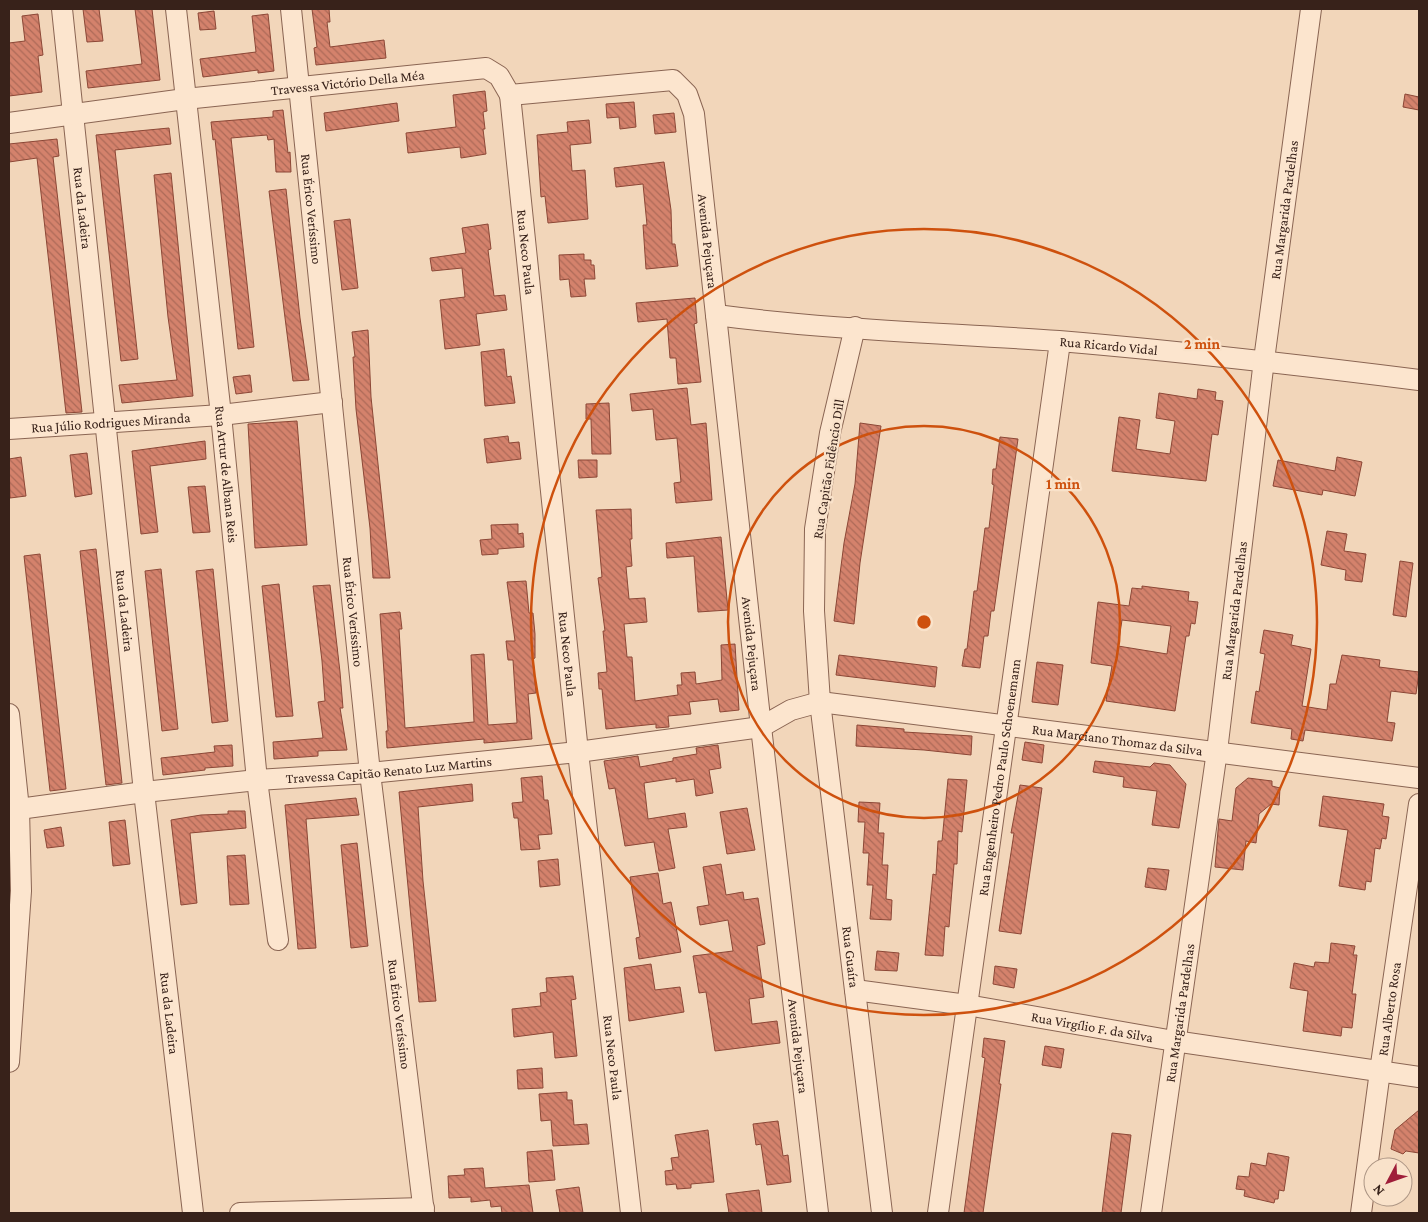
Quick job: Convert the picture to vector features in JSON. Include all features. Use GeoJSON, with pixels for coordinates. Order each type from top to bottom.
{"type":"FeatureCollection","features":[{"type":"Feature","properties":{"kind":"street","name":"Rua da Ladeira"},"geometry":{"type":"LineString","coordinates":[[62,9],[144,792],[192,1213]]}},
{"type":"Feature","properties":{"kind":"street","name":"Rua Artur de Albana Reis"},"geometry":{"type":"LineString","coordinates":[[176,9],[221,415],[257,780],[278,940]]}},
{"type":"Feature","properties":{"kind":"street","name":"Rua Érico Veríssimo"},"geometry":{"type":"LineString","coordinates":[[291,9],[370,773],[424,1211]]}},
{"type":"Feature","properties":{"kind":"street","name":"Rua Margarida Pardelhas"},"geometry":{"type":"LineString","coordinates":[[1151,1213],[1174,1041],[1217,751],[1264,360],[1311,9]]}},
{"type":"Feature","properties":{"kind":"street","name":"Travessa Victório Della Méa"},"geometry":{"type":"LineString","coordinates":[[9,123],[185,99],[486,68],[500,76],[510,94]]}},
{"type":"Feature","properties":{"kind":"street","name":"Avenida Pejuçara"},"geometry":{"type":"LineString","coordinates":[[510,94],[673,80],[686,94],[694,114],[761,726],[818,1213]]}},
{"type":"Feature","properties":{"kind":"street","name":"Rua Neco Paula"},"geometry":{"type":"LineString","coordinates":[[510,94],[578,752],[631,1213]]}},
{"type":"Feature","properties":{"kind":"street","name":"Rua Ricardo Vidal"},"geometry":{"type":"LineString","coordinates":[[716,315],[775,323],[1060,342],[1264,360],[1419,380]]}},
{"type":"Feature","properties":{"kind":"street","name":"Rua Capitão Fidêncio Dill"},"geometry":{"type":"LineString","coordinates":[[820,702],[814,611],[815,530],[830,433],[855,327]]}},
{"type":"Feature","properties":{"kind":"street","name":"Rua Engenheiro Pedro Paulo Schoenemann"},"geometry":{"type":"LineString","coordinates":[[938,1213],[1060,342]]}},
{"type":"Feature","properties":{"kind":"street","name":"Rua Júlio Rodrigues Miranda"},"geometry":{"type":"LineString","coordinates":[[9,429],[221,415],[332,402]]}},
{"type":"Feature","properties":{"kind":"street","name":"Rua Marciano Thomaz da Silva"},"geometry":{"type":"LineString","coordinates":[[761,726],[791,710],[820,702],[1419,778]]}},
{"type":"Feature","properties":{"kind":"street","name":"Rua Guaíra"},"geometry":{"type":"LineString","coordinates":[[820,702],[882,1213]]}},
{"type":"Feature","properties":{"kind":"street"},"geometry":{"type":"LineString","coordinates":[[9,714],[19,809],[21,891],[9,1062]]}},
{"type":"Feature","properties":{"kind":"street","name":"Travessa Capitão Renato Luz Martins"},"geometry":{"type":"LineString","coordinates":[[19,809],[144,792],[257,780],[370,773],[578,752],[761,726]]}},
{"type":"Feature","properties":{"kind":"street","name":"Rua Alberto Rosa"},"geometry":{"type":"LineString","coordinates":[[1361,1213],[1419,804]]}},
{"type":"Feature","properties":{"kind":"street","name":"Rua Virgílio F. da Silva"},"geometry":{"type":"LineString","coordinates":[[855,990],[967,1005],[1174,1041],[1419,1077]]}},
{"type":"Feature","properties":{"kind":"street"},"geometry":{"type":"LineString","coordinates":[[240,1213],[424,1211]]}},
{"type":"Feature","properties":{"kind":"building"},"geometry":{"type":"Polygon","coordinates":[[[83,9],[99,9],[103,41],[87,42],[83,9]]]}},
{"type":"Feature","properties":{"kind":"building"},"geometry":{"type":"Polygon","coordinates":[[[135,9],[152,9],[160,80],[88,88],[86,71],[142,64],[135,9]]]}},
{"type":"Feature","properties":{"kind":"building"},"geometry":{"type":"Polygon","coordinates":[[[312,9],[329,9],[330,22],[327,22],[330,47],[384,40],[386,58],[316,65],[314,48],[317,47],[312,9]]]}},
{"type":"Feature","properties":{"kind":"building"},"geometry":{"type":"Polygon","coordinates":[[[214,11],[216,29],[200,30],[198,13],[214,11]]]}},
{"type":"Feature","properties":{"kind":"building"},"geometry":{"type":"Polygon","coordinates":[[[38,14],[43,55],[38,56],[42,92],[9,96],[9,43],[25,41],[22,16],[38,14]]]}},
{"type":"Feature","properties":{"kind":"building"},"geometry":{"type":"Polygon","coordinates":[[[268,14],[274,71],[258,73],[258,70],[203,77],[200,59],[256,52],[252,16],[268,14]]]}},
{"type":"Feature","properties":{"kind":"building"},"geometry":{"type":"Polygon","coordinates":[[[485,91],[487,111],[483,112],[485,129],[483,129],[486,154],[461,158],[460,147],[408,153],[406,133],[456,127],[453,95],[485,91]]]}},
{"type":"Feature","properties":{"kind":"building"},"geometry":{"type":"Polygon","coordinates":[[[1405,94],[1419,97],[1419,110],[1403,107],[1405,94]]]}},
{"type":"Feature","properties":{"kind":"building"},"geometry":{"type":"Polygon","coordinates":[[[634,102],[636,127],[620,129],[619,117],[607,118],[606,104],[634,102]]]}},
{"type":"Feature","properties":{"kind":"building"},"geometry":{"type":"Polygon","coordinates":[[[397,103],[399,121],[326,131],[324,113],[397,103]]]}},
{"type":"Feature","properties":{"kind":"building"},"geometry":{"type":"Polygon","coordinates":[[[283,110],[288,153],[290,152],[291,172],[276,172],[274,139],[268,140],[267,135],[231,138],[254,347],[238,349],[215,139],[213,140],[211,122],[273,117],[273,111],[283,110]]]}},
{"type":"Feature","properties":{"kind":"building"},"geometry":{"type":"Polygon","coordinates":[[[674,113],[676,132],[655,134],[653,115],[674,113]]]}},
{"type":"Feature","properties":{"kind":"building"},"geometry":{"type":"Polygon","coordinates":[[[589,120],[591,143],[570,145],[572,171],[585,170],[588,219],[548,223],[545,196],[541,197],[537,135],[568,132],[567,122],[589,120]]]}},
{"type":"Feature","properties":{"kind":"building"},"geometry":{"type":"Polygon","coordinates":[[[169,128],[171,144],[115,150],[138,359],[121,361],[96,135],[169,128]]]}},
{"type":"Feature","properties":{"kind":"building"},"geometry":{"type":"Polygon","coordinates":[[[57,139],[59,156],[53,157],[82,412],[66,413],[37,158],[9,162],[9,144],[57,139]]]}},
{"type":"Feature","properties":{"kind":"building"},"geometry":{"type":"Polygon","coordinates":[[[664,162],[671,210],[672,244],[675,244],[678,266],[646,269],[643,225],[647,225],[643,184],[616,187],[614,168],[664,162]]]}},
{"type":"Feature","properties":{"kind":"building"},"geometry":{"type":"Polygon","coordinates":[[[171,173],[193,396],[122,403],[119,385],[177,380],[168,317],[154,175],[171,173]]]}},
{"type":"Feature","properties":{"kind":"building"},"geometry":{"type":"Polygon","coordinates":[[[286,189],[300,318],[309,380],[293,381],[269,191],[286,189]]]}},
{"type":"Feature","properties":{"kind":"building"},"geometry":{"type":"Polygon","coordinates":[[[350,219],[358,288],[342,290],[334,221],[350,219]]]}},
{"type":"Feature","properties":{"kind":"building"},"geometry":{"type":"Polygon","coordinates":[[[488,224],[491,249],[488,250],[494,296],[505,295],[507,310],[476,314],[480,345],[445,349],[440,300],[465,297],[462,268],[432,271],[430,258],[466,253],[462,228],[488,224]]]}},
{"type":"Feature","properties":{"kind":"building"},"geometry":{"type":"Polygon","coordinates":[[[584,254],[584,260],[591,260],[591,265],[594,265],[595,279],[584,279],[586,296],[571,297],[569,279],[560,280],[559,255],[584,254]]]}},
{"type":"Feature","properties":{"kind":"building"},"geometry":{"type":"Polygon","coordinates":[[[695,298],[697,323],[694,324],[701,382],[678,384],[676,358],[670,358],[667,319],[638,322],[636,303],[695,298]]]}},
{"type":"Feature","properties":{"kind":"building"},"geometry":{"type":"Polygon","coordinates":[[[368,330],[371,397],[390,578],[373,578],[370,528],[356,409],[353,357],[355,357],[352,332],[368,330]]]}},
{"type":"Feature","properties":{"kind":"building"},"geometry":{"type":"Polygon","coordinates":[[[504,349],[507,377],[511,376],[515,403],[485,406],[481,352],[504,349]]]}},
{"type":"Feature","properties":{"kind":"building"},"geometry":{"type":"Polygon","coordinates":[[[250,375],[252,392],[236,394],[233,377],[250,375]]]}},
{"type":"Feature","properties":{"kind":"building"},"geometry":{"type":"Polygon","coordinates":[[[687,388],[691,425],[706,423],[712,500],[676,503],[674,483],[681,482],[677,438],[656,440],[653,409],[632,411],[630,394],[687,388]]]}},
{"type":"Feature","properties":{"kind":"building"},"geometry":{"type":"Polygon","coordinates":[[[1198,389],[1216,392],[1215,400],[1223,401],[1218,435],[1212,434],[1206,481],[1112,471],[1119,417],[1140,420],[1136,449],[1170,454],[1175,421],[1156,418],[1159,393],[1197,399],[1198,389]]]}},
{"type":"Feature","properties":{"kind":"building"},"geometry":{"type":"Polygon","coordinates":[[[609,403],[611,454],[592,454],[591,419],[586,419],[586,404],[609,403]]]}},
{"type":"Feature","properties":{"kind":"building"},"geometry":{"type":"Polygon","coordinates":[[[297,421],[307,545],[255,548],[248,424],[297,421]]]}},
{"type":"Feature","properties":{"kind":"building"},"geometry":{"type":"Polygon","coordinates":[[[860,423],[881,426],[860,563],[854,624],[834,621],[844,543],[855,484],[860,423]]]}},
{"type":"Feature","properties":{"kind":"building"},"geometry":{"type":"Polygon","coordinates":[[[508,436],[509,443],[519,442],[521,459],[487,463],[484,439],[508,436]]]}},
{"type":"Feature","properties":{"kind":"building"},"geometry":{"type":"Polygon","coordinates":[[[1000,437],[1018,439],[994,611],[991,611],[988,636],[984,636],[980,668],[962,666],[965,649],[967,649],[974,591],[977,591],[985,528],[989,528],[994,485],[992,484],[993,469],[996,469],[1000,437]]]}},
{"type":"Feature","properties":{"kind":"building"},"geometry":{"type":"Polygon","coordinates":[[[205,441],[206,459],[150,466],[158,532],[141,534],[132,451],[205,441]]]}},
{"type":"Feature","properties":{"kind":"building"},"geometry":{"type":"Polygon","coordinates":[[[87,453],[92,494],[75,497],[70,455],[87,453]]]}},
{"type":"Feature","properties":{"kind":"building"},"geometry":{"type":"Polygon","coordinates":[[[21,457],[26,496],[10,498],[9,459],[21,457]]]}},
{"type":"Feature","properties":{"kind":"building"},"geometry":{"type":"Polygon","coordinates":[[[1337,457],[1362,462],[1355,496],[1323,490],[1322,495],[1273,486],[1278,460],[1335,471],[1337,457]]]}},
{"type":"Feature","properties":{"kind":"building"},"geometry":{"type":"Polygon","coordinates":[[[578,460],[597,460],[597,477],[579,478],[578,460]]]}},
{"type":"Feature","properties":{"kind":"building"},"geometry":{"type":"Polygon","coordinates":[[[205,486],[210,532],[193,533],[188,487],[205,486]]]}},
{"type":"Feature","properties":{"kind":"building"},"geometry":{"type":"Polygon","coordinates":[[[631,509],[632,539],[630,539],[632,566],[626,567],[629,599],[645,598],[647,622],[624,624],[627,657],[632,657],[635,701],[678,695],[677,685],[682,685],[681,673],[695,672],[696,684],[722,680],[721,645],[735,644],[739,710],[720,712],[718,699],[689,702],[691,714],[668,716],[669,727],[656,728],[656,724],[606,729],[602,689],[599,689],[598,673],[607,672],[603,631],[605,631],[598,578],[602,577],[596,510],[631,509]]]}},
{"type":"Feature","properties":{"kind":"building"},"geometry":{"type":"Polygon","coordinates":[[[518,524],[518,534],[523,533],[524,547],[498,549],[498,554],[482,555],[480,540],[492,539],[491,525],[518,524]]]}},
{"type":"Feature","properties":{"kind":"building"},"geometry":{"type":"Polygon","coordinates":[[[1327,531],[1347,534],[1344,551],[1366,554],[1362,582],[1345,580],[1346,570],[1321,565],[1327,531]]]}},
{"type":"Feature","properties":{"kind":"building"},"geometry":{"type":"Polygon","coordinates":[[[721,537],[728,610],[698,612],[694,556],[667,558],[666,543],[721,537]]]}},
{"type":"Feature","properties":{"kind":"building"},"geometry":{"type":"Polygon","coordinates":[[[96,549],[122,783],[106,785],[80,551],[96,549]]]}},
{"type":"Feature","properties":{"kind":"building"},"geometry":{"type":"Polygon","coordinates":[[[40,554],[66,789],[50,791],[24,556],[40,554]]]}},
{"type":"Feature","properties":{"kind":"building"},"geometry":{"type":"Polygon","coordinates":[[[1400,561],[1413,563],[1406,617],[1393,615],[1400,561]]]}},
{"type":"Feature","properties":{"kind":"building"},"geometry":{"type":"Polygon","coordinates":[[[161,569],[178,729],[162,731],[145,571],[161,569]]]}},
{"type":"Feature","properties":{"kind":"building"},"geometry":{"type":"Polygon","coordinates":[[[213,569],[228,721],[212,723],[196,571],[213,569]]]}},
{"type":"Feature","properties":{"kind":"building"},"geometry":{"type":"Polygon","coordinates":[[[526,581],[529,613],[533,613],[535,634],[535,658],[533,659],[536,693],[528,694],[532,739],[484,743],[484,739],[387,748],[386,731],[388,731],[380,614],[400,612],[402,629],[399,629],[405,728],[474,722],[471,655],[484,654],[488,725],[517,723],[513,660],[508,660],[506,641],[515,641],[507,582],[526,581]]]}},
{"type":"Feature","properties":{"kind":"building"},"geometry":{"type":"Polygon","coordinates":[[[279,584],[293,716],[276,717],[262,586],[279,584]]]}},
{"type":"Feature","properties":{"kind":"building"},"geometry":{"type":"Polygon","coordinates":[[[330,585],[343,708],[340,708],[347,750],[318,751],[318,756],[274,759],[273,742],[323,738],[318,702],[325,701],[313,586],[330,585]]]}},
{"type":"Feature","properties":{"kind":"building"},"geometry":{"type":"Polygon","coordinates":[[[1142,586],[1189,592],[1188,601],[1198,602],[1195,624],[1191,623],[1189,636],[1186,636],[1175,711],[1106,701],[1112,666],[1091,663],[1098,602],[1129,606],[1132,588],[1142,589],[1142,586]],[[1122,620],[1118,646],[1167,654],[1171,626],[1122,620]]]}},
{"type":"Feature","properties":{"kind":"building"},"geometry":{"type":"Polygon","coordinates":[[[1264,630],[1293,635],[1291,645],[1311,649],[1302,706],[1327,710],[1330,684],[1336,684],[1342,655],[1380,660],[1379,667],[1419,672],[1416,694],[1391,691],[1387,722],[1395,723],[1392,741],[1305,730],[1303,741],[1291,739],[1292,729],[1251,723],[1256,691],[1259,692],[1265,654],[1260,653],[1264,630]]]}},
{"type":"Feature","properties":{"kind":"building"},"geometry":{"type":"Polygon","coordinates":[[[839,655],[937,667],[935,687],[836,675],[839,655]]]}},
{"type":"Feature","properties":{"kind":"building"},"geometry":{"type":"Polygon","coordinates":[[[1037,662],[1063,665],[1058,705],[1032,702],[1037,662]]]}},
{"type":"Feature","properties":{"kind":"building"},"geometry":{"type":"Polygon","coordinates":[[[857,725],[904,729],[904,732],[972,736],[971,755],[856,746],[857,725]]]}},
{"type":"Feature","properties":{"kind":"building"},"geometry":{"type":"Polygon","coordinates":[[[1025,742],[1044,745],[1042,763],[1022,760],[1025,742]]]}},
{"type":"Feature","properties":{"kind":"building"},"geometry":{"type":"Polygon","coordinates":[[[232,745],[233,766],[205,768],[205,770],[163,775],[161,758],[215,752],[214,746],[232,745]]]}},
{"type":"Feature","properties":{"kind":"building"},"geometry":{"type":"Polygon","coordinates":[[[718,745],[721,768],[709,770],[713,793],[696,796],[694,779],[676,782],[676,778],[644,783],[648,819],[685,813],[687,827],[668,829],[675,868],[659,871],[654,842],[625,846],[615,788],[609,789],[604,761],[638,756],[640,767],[673,761],[673,758],[697,754],[696,748],[718,745]]]}},
{"type":"Feature","properties":{"kind":"building"},"geometry":{"type":"Polygon","coordinates":[[[1095,761],[1150,767],[1154,763],[1170,765],[1186,784],[1179,828],[1152,825],[1157,791],[1123,787],[1124,777],[1093,772],[1095,761]]]}},
{"type":"Feature","properties":{"kind":"building"},"geometry":{"type":"Polygon","coordinates":[[[542,776],[544,800],[548,800],[552,834],[538,835],[540,849],[521,850],[518,818],[514,818],[512,803],[523,802],[521,778],[542,776]]]}},
{"type":"Feature","properties":{"kind":"building"},"geometry":{"type":"Polygon","coordinates":[[[1248,778],[1272,781],[1272,786],[1280,788],[1279,805],[1271,804],[1259,814],[1256,843],[1246,841],[1243,870],[1215,867],[1219,819],[1232,821],[1236,788],[1248,778]]]}},
{"type":"Feature","properties":{"kind":"building"},"geometry":{"type":"Polygon","coordinates":[[[948,779],[967,780],[962,832],[958,831],[957,864],[954,864],[949,927],[945,926],[943,956],[925,955],[933,874],[936,875],[938,841],[942,841],[948,779]]]}},
{"type":"Feature","properties":{"kind":"building"},"geometry":{"type":"Polygon","coordinates":[[[472,784],[473,801],[418,807],[423,881],[436,1001],[419,1002],[399,792],[472,784]]]}},
{"type":"Feature","properties":{"kind":"building"},"geometry":{"type":"Polygon","coordinates":[[[1020,785],[1042,788],[1021,934],[999,931],[1014,833],[1011,833],[1020,785]]]}},
{"type":"Feature","properties":{"kind":"building"},"geometry":{"type":"Polygon","coordinates":[[[1323,796],[1384,804],[1382,816],[1389,817],[1386,839],[1382,838],[1380,849],[1375,848],[1371,882],[1366,881],[1365,890],[1339,886],[1348,830],[1319,826],[1323,796]]]}},
{"type":"Feature","properties":{"kind":"building"},"geometry":{"type":"Polygon","coordinates":[[[356,798],[359,815],[306,819],[316,948],[298,949],[285,805],[356,798]]]}},
{"type":"Feature","properties":{"kind":"building"},"geometry":{"type":"Polygon","coordinates":[[[859,802],[880,803],[878,833],[884,833],[882,865],[888,865],[886,899],[892,900],[891,920],[870,919],[873,885],[867,885],[869,853],[863,853],[865,822],[858,822],[859,802]]]}},
{"type":"Feature","properties":{"kind":"building"},"geometry":{"type":"Polygon","coordinates":[[[747,808],[755,850],[727,854],[720,812],[747,808]]]}},
{"type":"Feature","properties":{"kind":"building"},"geometry":{"type":"Polygon","coordinates":[[[228,811],[245,811],[246,828],[190,833],[197,903],[181,905],[171,820],[201,815],[228,814],[228,811]]]}},
{"type":"Feature","properties":{"kind":"building"},"geometry":{"type":"Polygon","coordinates":[[[125,820],[130,864],[113,866],[109,822],[125,820]]]}},
{"type":"Feature","properties":{"kind":"building"},"geometry":{"type":"Polygon","coordinates":[[[61,827],[64,846],[47,848],[44,830],[61,827]]]}},
{"type":"Feature","properties":{"kind":"building"},"geometry":{"type":"Polygon","coordinates":[[[357,843],[368,946],[351,948],[341,845],[357,843]]]}},
{"type":"Feature","properties":{"kind":"building"},"geometry":{"type":"Polygon","coordinates":[[[245,855],[249,904],[230,905],[227,856],[245,855]]]}},
{"type":"Feature","properties":{"kind":"building"},"geometry":{"type":"Polygon","coordinates":[[[558,859],[560,885],[540,887],[538,861],[558,859]]]}},
{"type":"Feature","properties":{"kind":"building"},"geometry":{"type":"Polygon","coordinates":[[[721,864],[726,895],[743,892],[744,900],[758,898],[765,944],[757,946],[764,997],[749,999],[752,1024],[777,1021],[780,1043],[715,1051],[706,992],[699,993],[693,956],[733,951],[728,920],[700,925],[697,907],[709,905],[703,867],[721,864]]]}},
{"type":"Feature","properties":{"kind":"building"},"geometry":{"type":"Polygon","coordinates":[[[1148,868],[1169,870],[1166,890],[1145,887],[1148,868]]]}},
{"type":"Feature","properties":{"kind":"building"},"geometry":{"type":"Polygon","coordinates":[[[658,873],[663,904],[671,902],[681,952],[639,959],[636,938],[640,937],[630,877],[658,873]]]}},
{"type":"Feature","properties":{"kind":"building"},"geometry":{"type":"Polygon","coordinates":[[[1331,943],[1355,946],[1353,955],[1357,955],[1352,994],[1356,994],[1352,1028],[1342,1027],[1341,1036],[1303,1031],[1308,991],[1290,988],[1294,963],[1314,967],[1315,962],[1329,963],[1331,943]]]}},
{"type":"Feature","properties":{"kind":"building"},"geometry":{"type":"Polygon","coordinates":[[[877,951],[899,953],[897,971],[875,970],[877,951]]]}},
{"type":"Feature","properties":{"kind":"building"},"geometry":{"type":"Polygon","coordinates":[[[651,964],[655,990],[680,987],[684,1012],[629,1021],[624,968],[651,964]]]}},
{"type":"Feature","properties":{"kind":"building"},"geometry":{"type":"Polygon","coordinates":[[[995,966],[1017,969],[1014,988],[993,984],[995,966]]]}},
{"type":"Feature","properties":{"kind":"building"},"geometry":{"type":"Polygon","coordinates":[[[573,976],[576,999],[571,1000],[577,1056],[555,1058],[553,1032],[514,1037],[512,1009],[541,1006],[540,993],[547,992],[546,978],[573,976]]]}},
{"type":"Feature","properties":{"kind":"building"},"geometry":{"type":"Polygon","coordinates":[[[984,1038],[1005,1041],[999,1084],[1001,1084],[983,1213],[964,1213],[985,1058],[982,1057],[984,1038]]]}},
{"type":"Feature","properties":{"kind":"building"},"geometry":{"type":"Polygon","coordinates":[[[1045,1046],[1064,1049],[1061,1068],[1042,1065],[1045,1046]]]}},
{"type":"Feature","properties":{"kind":"building"},"geometry":{"type":"Polygon","coordinates":[[[542,1068],[543,1088],[518,1089],[517,1070],[542,1068]]]}},
{"type":"Feature","properties":{"kind":"building"},"geometry":{"type":"Polygon","coordinates":[[[567,1092],[567,1100],[572,1100],[574,1125],[587,1124],[589,1144],[553,1146],[551,1120],[541,1121],[539,1094],[567,1092]]]}},
{"type":"Feature","properties":{"kind":"building"},"geometry":{"type":"Polygon","coordinates":[[[1419,1110],[1419,1153],[1406,1151],[1403,1154],[1391,1149],[1395,1130],[1419,1110]]]}},
{"type":"Feature","properties":{"kind":"building"},"geometry":{"type":"Polygon","coordinates":[[[778,1121],[783,1156],[788,1155],[791,1182],[767,1185],[761,1144],[756,1145],[753,1124],[778,1121]]]}},
{"type":"Feature","properties":{"kind":"building"},"geometry":{"type":"Polygon","coordinates":[[[708,1130],[714,1182],[691,1184],[691,1188],[677,1189],[676,1184],[666,1185],[665,1171],[673,1170],[671,1158],[679,1157],[675,1135],[708,1130]]]}},
{"type":"Feature","properties":{"kind":"building"},"geometry":{"type":"Polygon","coordinates":[[[1112,1133],[1131,1135],[1121,1213],[1102,1213],[1112,1133]]]}},
{"type":"Feature","properties":{"kind":"building"},"geometry":{"type":"Polygon","coordinates":[[[552,1150],[555,1180],[529,1182],[527,1152],[552,1150]]]}},
{"type":"Feature","properties":{"kind":"building"},"geometry":{"type":"Polygon","coordinates":[[[1268,1153],[1289,1157],[1284,1191],[1279,1190],[1278,1199],[1275,1199],[1274,1203],[1244,1196],[1245,1190],[1236,1189],[1238,1176],[1249,1177],[1251,1163],[1266,1166],[1268,1153]]]}},
{"type":"Feature","properties":{"kind":"building"},"geometry":{"type":"Polygon","coordinates":[[[483,1168],[485,1188],[529,1185],[533,1213],[502,1213],[501,1206],[491,1207],[490,1200],[471,1202],[471,1197],[449,1198],[448,1176],[465,1175],[464,1169],[483,1168]]]}},
{"type":"Feature","properties":{"kind":"building"},"geometry":{"type":"Polygon","coordinates":[[[579,1187],[583,1213],[560,1213],[556,1190],[579,1187]]]}},
{"type":"Feature","properties":{"kind":"building"},"geometry":{"type":"Polygon","coordinates":[[[759,1190],[762,1213],[729,1213],[726,1194],[759,1190]]]}}]}
